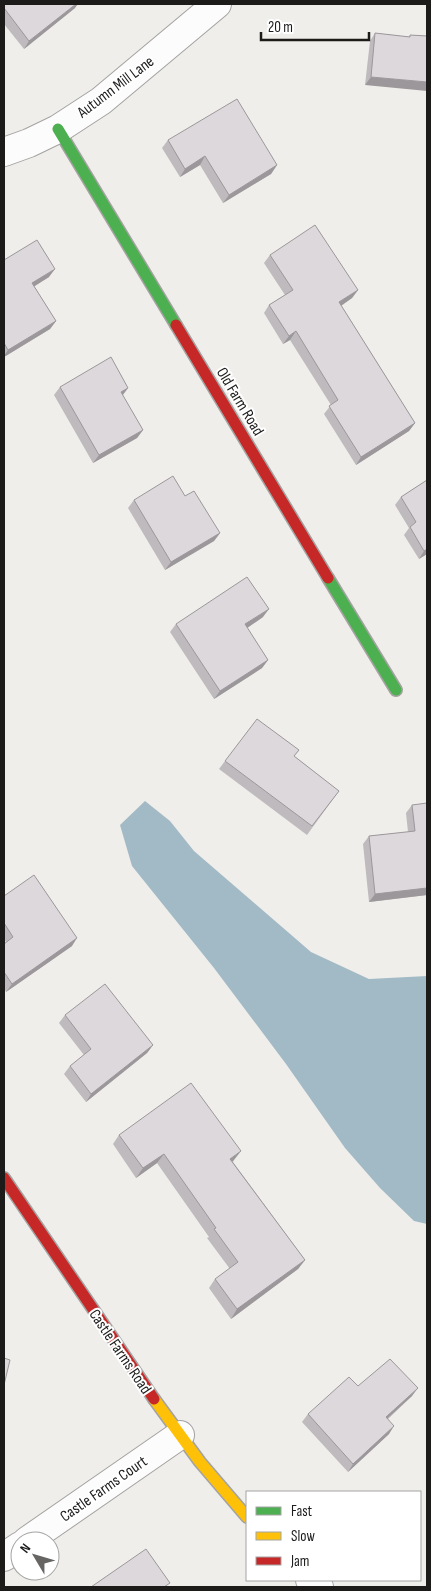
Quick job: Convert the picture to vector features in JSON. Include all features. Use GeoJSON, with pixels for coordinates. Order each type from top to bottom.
{"type":"FeatureCollection","features":[{"type":"Feature","properties":{"kind":"street","name":"Autumn Mill Lane"},"geometry":{"type":"LineString","coordinates":[[4,152],[29,143],[58,129],[106,97],[217,4]]}},
{"type":"Feature","properties":{"kind":"street","name":"Old Farm Road"},"geometry":{"type":"LineString","coordinates":[[58,129],[396,690]]}},
{"type":"Feature","properties":{"kind":"street","name":"Castle Farms Road"},"geometry":{"type":"LineString","coordinates":[[4,1178],[180,1435],[246,1517]]}},
{"type":"Feature","properties":{"kind":"street","name":"Castle Farms Court"},"geometry":{"type":"LineString","coordinates":[[41,1531],[180,1435]]}},
{"type":"Feature","properties":{"kind":"water"},"geometry":{"type":"Polygon","coordinates":[[[145,801],[170,821],[194,851],[311,952],[369,979],[427,976],[427,1224],[414,1221],[380,1188],[345,1148],[286,1064],[214,968],[132,866],[120,825],[145,801]]]}},
{"type":"Feature","properties":{"kind":"building"},"geometry":{"type":"Polygon","coordinates":[[[4,4],[76,4],[29,41],[4,8],[4,4]]]}},
{"type":"Feature","properties":{"kind":"building"},"geometry":{"type":"Polygon","coordinates":[[[375,33],[410,37],[410,35],[427,36],[427,82],[371,77],[375,33]]]}},
{"type":"Feature","properties":{"kind":"building"},"geometry":{"type":"Polygon","coordinates":[[[237,99],[277,165],[229,195],[205,156],[185,169],[168,140],[237,99]]]}},
{"type":"Feature","properties":{"kind":"building"},"geometry":{"type":"Polygon","coordinates":[[[315,225],[358,290],[339,302],[415,423],[361,457],[329,406],[338,400],[296,331],[289,336],[269,305],[293,290],[270,255],[315,225]]]}},
{"type":"Feature","properties":{"kind":"building"},"geometry":{"type":"Polygon","coordinates":[[[37,240],[55,269],[32,283],[56,321],[8,350],[4,343],[4,260],[37,240]]]}},
{"type":"Feature","properties":{"kind":"building"},"geometry":{"type":"Polygon","coordinates":[[[111,357],[128,388],[121,392],[143,430],[99,455],[60,387],[111,357]]]}},
{"type":"Feature","properties":{"kind":"building"},"geometry":{"type":"Polygon","coordinates":[[[173,476],[185,496],[194,491],[220,533],[171,562],[134,500],[173,476]]]}},
{"type":"Feature","properties":{"kind":"building"},"geometry":{"type":"Polygon","coordinates":[[[427,480],[427,549],[424,551],[410,527],[416,522],[401,497],[427,480]]]}},
{"type":"Feature","properties":{"kind":"building"},"geometry":{"type":"Polygon","coordinates":[[[247,577],[269,609],[245,624],[268,660],[220,691],[176,624],[247,577]]]}},
{"type":"Feature","properties":{"kind":"building"},"geometry":{"type":"Polygon","coordinates":[[[257,719],[299,750],[294,756],[339,791],[312,826],[225,761],[257,719]]]}},
{"type":"Feature","properties":{"kind":"building"},"geometry":{"type":"Polygon","coordinates":[[[427,803],[427,888],[375,894],[369,836],[415,831],[412,805],[427,803]]]}},
{"type":"Feature","properties":{"kind":"building"},"geometry":{"type":"Polygon","coordinates":[[[34,875],[77,938],[12,984],[4,972],[4,944],[13,937],[4,923],[4,896],[34,875]]]}},
{"type":"Feature","properties":{"kind":"building"},"geometry":{"type":"Polygon","coordinates":[[[105,984],[153,1045],[91,1094],[70,1066],[91,1049],[65,1015],[105,984]]]}},
{"type":"Feature","properties":{"kind":"building"},"geometry":{"type":"Polygon","coordinates":[[[191,1083],[241,1151],[230,1159],[305,1260],[237,1309],[215,1279],[238,1262],[214,1229],[216,1228],[164,1154],[143,1168],[119,1135],[191,1083]]]}},
{"type":"Feature","properties":{"kind":"building"},"geometry":{"type":"Polygon","coordinates":[[[4,1358],[10,1360],[4,1385],[4,1358]]]}},
{"type":"Feature","properties":{"kind":"building"},"geometry":{"type":"Polygon","coordinates":[[[390,1359],[418,1388],[386,1417],[394,1426],[353,1464],[308,1414],[349,1377],[358,1386],[390,1359]]]}},
{"type":"Feature","properties":{"kind":"building"},"geometry":{"type":"Polygon","coordinates":[[[146,1549],[170,1583],[164,1587],[91,1587],[146,1549]]]}},
{"type":"Feature","properties":{"kind":"traffic: fast"},"geometry":{"type":"LineString","coordinates":[[58,129],[176,325]]}},
{"type":"Feature","properties":{"kind":"traffic: fast"},"geometry":{"type":"LineString","coordinates":[[328,578],[396,690]]}},
{"type":"Feature","properties":{"kind":"traffic: slow"},"geometry":{"type":"LineString","coordinates":[[154,1399],[200,1462],[246,1516]]}},
{"type":"Feature","properties":{"kind":"traffic: jam"},"geometry":{"type":"LineString","coordinates":[[176,325],[328,578]]}},
{"type":"Feature","properties":{"kind":"traffic: jam"},"geometry":{"type":"LineString","coordinates":[[4,1178],[154,1399]]}}]}
